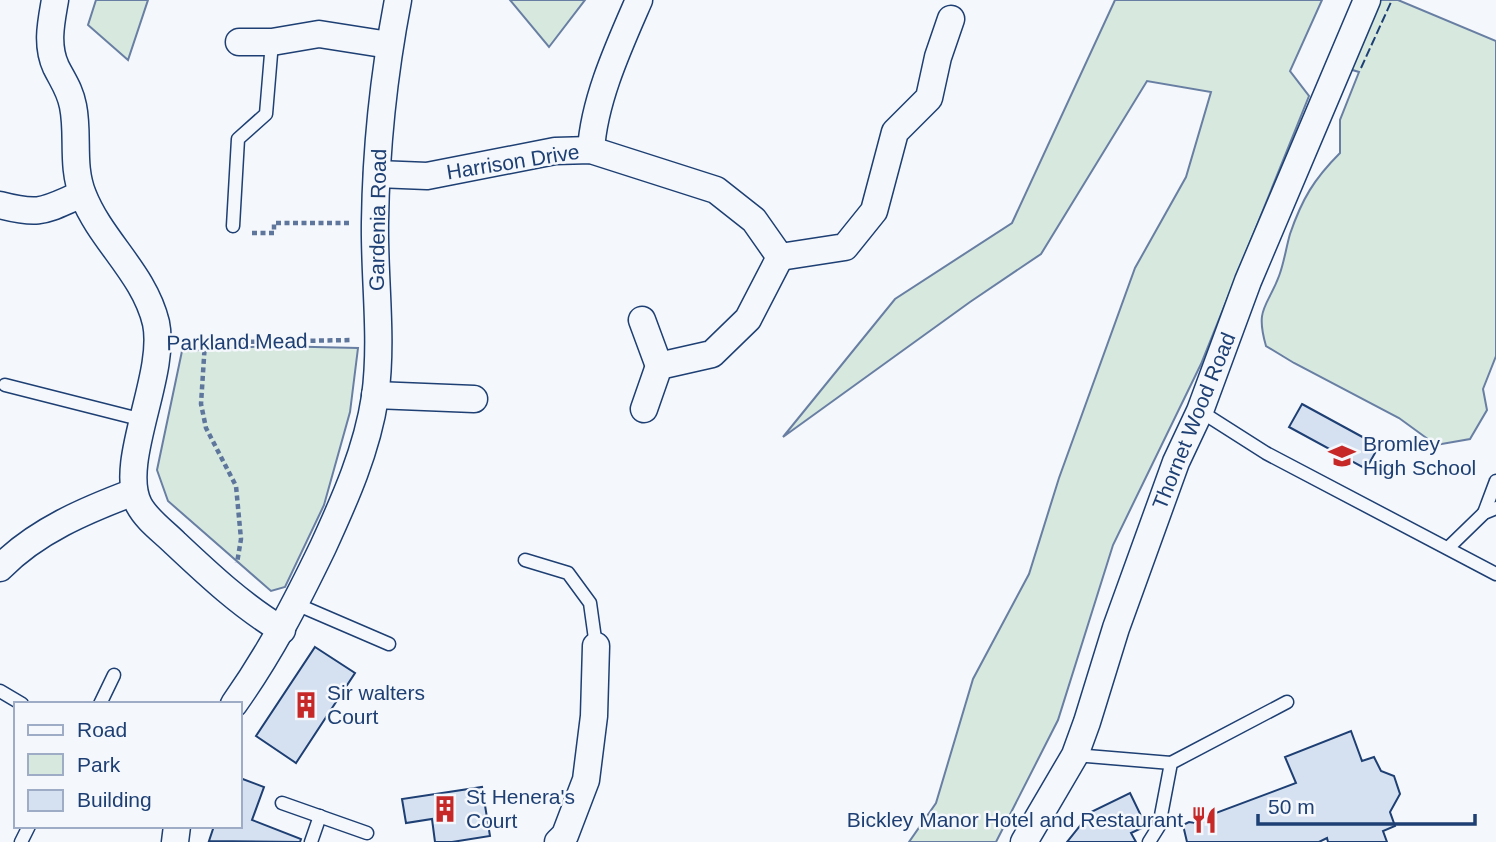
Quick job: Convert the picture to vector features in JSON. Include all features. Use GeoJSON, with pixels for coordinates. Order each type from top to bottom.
{"type":"FeatureCollection","features":[{"type":"Feature","properties":{"kind":"street"},"geometry":{"type":"LineString","coordinates":[[55,0],[49,39],[56,66],[69,88],[74,108],[76,168],[82,194],[95,218],[138,278],[155,321],[158,339]]}},
{"type":"Feature","properties":{"kind":"street","name":"Gardenia Road"},"geometry":{"type":"LineString","coordinates":[[235,702],[265,660],[296,604],[347,495],[367,434],[375,396],[378,336],[375,222],[377,174],[389,45],[398,0]]}},
{"type":"Feature","properties":{"kind":"street"},"geometry":{"type":"LineString","coordinates":[[591,150],[592,132],[615,54],[639,0]]}},
{"type":"Feature","properties":{"kind":"street","name":"Thornet Wood Road"},"geometry":{"type":"LineString","coordinates":[[1024,842],[1075,755],[1116,628],[1175,462],[1200,411],[1248,281],[1367,0]]}},
{"type":"Feature","properties":{"kind":"street"},"geometry":{"type":"LineString","coordinates":[[659,366],[712,354],[748,319],[780,257],[845,247],[874,211],[895,132],[929,98],[938,57],[951,19]]}},
{"type":"Feature","properties":{"kind":"street"},"geometry":{"type":"LineString","coordinates":[[239,42],[272,43],[319,34],[389,45]]}},
{"type":"Feature","properties":{"kind":"street","name":"Harrison Drive"},"geometry":{"type":"LineString","coordinates":[[377,174],[427,176],[555,151],[591,150],[716,190],[754,220],[780,257]]}},
{"type":"Feature","properties":{"kind":"street"},"geometry":{"type":"LineString","coordinates":[[0,205],[29,212],[42,211],[82,194]]}},
{"type":"Feature","properties":{"kind":"street"},"geometry":{"type":"LineString","coordinates":[[642,320],[659,366],[644,409]]}},
{"type":"Feature","properties":{"kind":"street","name":"Parkland Mead"},"geometry":{"type":"LineString","coordinates":[[134,492],[136,456],[158,352],[158,339]]}},
{"type":"Feature","properties":{"kind":"street"},"geometry":{"type":"LineString","coordinates":[[375,396],[474,399]]}},
{"type":"Feature","properties":{"kind":"street"},"geometry":{"type":"LineString","coordinates":[[0,568],[11,556],[54,527],[134,492],[146,515],[223,588],[282,630]]}},
{"type":"Feature","properties":{"kind":"street"},"geometry":{"type":"LineString","coordinates":[[561,839],[586,780],[594,716],[596,646]]}},
{"type":"Feature","properties":{"kind":"lane"},"geometry":{"type":"LineString","coordinates":[[233,226],[238,139],[266,114],[272,43]]}},
{"type":"Feature","properties":{"kind":"lane"},"geometry":{"type":"LineString","coordinates":[[5,385],[144,421]]}},
{"type":"Feature","properties":{"kind":"lane"},"geometry":{"type":"LineString","coordinates":[[1200,411],[1266,453],[1496,574]]}},
{"type":"Feature","properties":{"kind":"lane"},"geometry":{"type":"LineString","coordinates":[[1448,548],[1490,510],[1496,481]]}},
{"type":"Feature","properties":{"kind":"lane"},"geometry":{"type":"LineString","coordinates":[[525,559],[568,573],[590,603],[596,646]]}},
{"type":"Feature","properties":{"kind":"lane"},"geometry":{"type":"LineString","coordinates":[[296,604],[389,644]]}},
{"type":"Feature","properties":{"kind":"lane"},"geometry":{"type":"LineString","coordinates":[[101,702],[114,676]]}},
{"type":"Feature","properties":{"kind":"lane"},"geometry":{"type":"LineString","coordinates":[[0,691],[19,702]]}},
{"type":"Feature","properties":{"kind":"lane"},"geometry":{"type":"LineString","coordinates":[[1075,755],[1171,764],[1287,702]]}},
{"type":"Feature","properties":{"kind":"lane"},"geometry":{"type":"LineString","coordinates":[[1149,842],[1158,826],[1171,764]]}},
{"type":"Feature","properties":{"kind":"lane"},"geometry":{"type":"LineString","coordinates":[[282,803],[367,833]]}},
{"type":"Feature","properties":{"kind":"lane"},"geometry":{"type":"LineString","coordinates":[[311,842],[320,817]]}},
{"type":"Feature","properties":{"kind":"path"},"geometry":{"type":"LineString","coordinates":[[233,226],[233,233],[274,233],[274,223],[375,222]]}},
{"type":"Feature","properties":{"kind":"path","name":"Parkland Mead"},"geometry":{"type":"LineString","coordinates":[[158,339],[172,344],[348,341],[378,336]]}},
{"type":"Feature","properties":{"kind":"path"},"geometry":{"type":"LineString","coordinates":[[205,342],[201,404],[206,428],[236,485],[241,539],[237,567],[223,588]]}},
{"type":"Feature","properties":{"kind":"green space"},"geometry":{"type":"Polygon","coordinates":[[[96,0],[148,0],[128,60],[88,25],[96,0]]]}},
{"type":"Feature","properties":{"kind":"green space"},"geometry":{"type":"Polygon","coordinates":[[[510,0],[585,0],[549,47],[510,0]]]}},
{"type":"Feature","properties":{"kind":"green space"},"geometry":{"type":"Polygon","coordinates":[[[1115,0],[1322,0],[1290,71],[1309,96],[1201,364],[1113,545],[1058,720],[996,842],[909,842],[936,803],[973,679],[1029,574],[1059,478],[1135,268],[1186,177],[1211,92],[1147,81],[1041,254],[783,437],[895,299],[1012,223],[1115,0]]]}},
{"type":"Feature","properties":{"kind":"green space"},"geometry":{"type":"Polygon","coordinates":[[[1356,0],[1398,0],[1496,41],[1496,356],[1483,389],[1487,410],[1470,439],[1436,445],[1399,418],[1266,346],[1262,316],[1281,271],[1290,234],[1304,200],[1340,153],[1340,120],[1359,72],[1329,63],[1356,0]]]}},
{"type":"Feature","properties":{"kind":"green space"},"geometry":{"type":"Polygon","coordinates":[[[271,346],[358,348],[350,412],[324,505],[285,587],[271,591],[168,501],[157,470],[182,351],[271,346]]]}},
{"type":"Feature","properties":{"kind":"building"},"geometry":{"type":"Polygon","coordinates":[[[1302,404],[1379,446],[1366,469],[1289,427],[1302,404]]]}},
{"type":"Feature","properties":{"kind":"building","name":"Sir walters Court"},"geometry":{"type":"Polygon","coordinates":[[[315,647],[355,673],[296,763],[256,736],[315,647]]]}},
{"type":"Feature","properties":{"kind":"building"},"geometry":{"type":"Polygon","coordinates":[[[1351,731],[1362,761],[1374,757],[1381,771],[1394,776],[1400,794],[1390,812],[1395,826],[1383,831],[1387,842],[1328,842],[1327,838],[1319,842],[1187,842],[1183,825],[1195,823],[1296,783],[1285,757],[1351,731]]]}},
{"type":"Feature","properties":{"kind":"building"},"geometry":{"type":"Polygon","coordinates":[[[242,779],[264,787],[252,820],[301,839],[300,842],[209,841],[213,828],[242,828],[242,779]]]}},
{"type":"Feature","properties":{"kind":"building","name":"St Henera's Court"},"geometry":{"type":"Polygon","coordinates":[[[482,787],[490,836],[435,842],[432,819],[406,823],[402,799],[482,787]]]}},
{"type":"Feature","properties":{"kind":"building"},"geometry":{"type":"Polygon","coordinates":[[[1130,793],[1146,826],[1131,833],[1136,842],[1067,842],[1091,812],[1130,793]]]}},
{"type":"Feature","properties":{"kind":"fence"},"geometry":{"type":"LineString","coordinates":[[1361,68],[1392,0]]}},
{"type":"Feature","properties":{"kind":"place","name":"Bromley High School"},"geometry":{"type":"Point","coordinates":[1342,456]}},
{"type":"Feature","properties":{"kind":"place","name":"Sir walters Court"},"geometry":{"type":"Point","coordinates":[306,705]}},
{"type":"Feature","properties":{"kind":"place","name":"St Henera's Court"},"geometry":{"type":"Point","coordinates":[445,809]}},
{"type":"Feature","properties":{"kind":"place","name":"Bickley Manor Hotel and Restaurant"},"geometry":{"type":"Point","coordinates":[1204,820]}}]}
